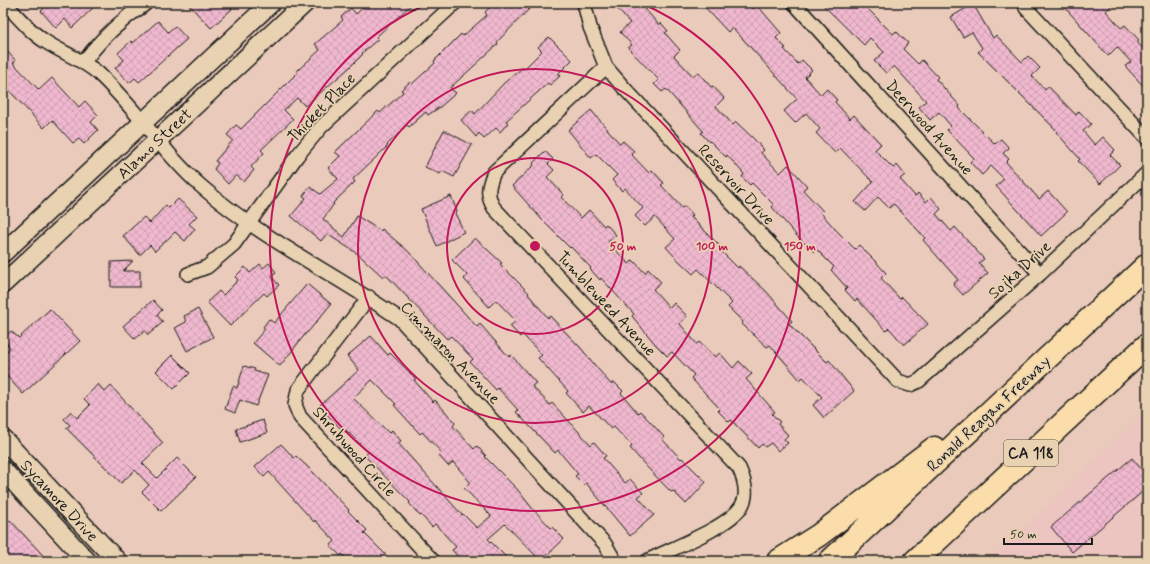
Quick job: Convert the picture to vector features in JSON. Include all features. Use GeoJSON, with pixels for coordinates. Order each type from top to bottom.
{"type":"FeatureCollection","features":[{"type":"Feature","properties":{"kind":"highway","name":"Ronald Reagan Freeway"},"geometry":{"type":"LineString","coordinates":[[830,561],[1147,266]]}},
{"type":"Feature","properties":{"kind":"highway","name":"CA 118"},"geometry":{"type":"LineString","coordinates":[[915,561],[1147,345]]}},
{"type":"Feature","properties":{"kind":"highway"},"geometry":{"type":"LineString","coordinates":[[778,561],[819,535],[914,462],[1008,395]]}},
{"type":"Feature","properties":{"kind":"highway"},"geometry":{"type":"LineString","coordinates":[[927,561],[971,509]]}},
{"type":"Feature","properties":{"kind":"main road","name":"Alamo Street"},"geometry":{"type":"LineString","coordinates":[[3,252],[271,3]]}},
{"type":"Feature","properties":{"kind":"main road","name":"Alamo Street"},"geometry":{"type":"LineString","coordinates":[[3,284],[305,3]]}},
{"type":"Feature","properties":{"kind":"main road","name":"Sycamore Drive"},"geometry":{"type":"LineString","coordinates":[[3,439],[114,560]]}},
{"type":"Feature","properties":{"kind":"main road","name":"Sycamore Drive"},"geometry":{"type":"LineString","coordinates":[[3,470],[87,561]]}},
{"type":"Feature","properties":{"kind":"street","name":"Cimmaron Avenue"},"geometry":{"type":"LineString","coordinates":[[4,3],[28,27],[46,42],[98,73],[200,186],[249,225],[369,298],[400,319],[605,544],[615,561]]}},
{"type":"Feature","properties":{"kind":"street"},"geometry":{"type":"LineString","coordinates":[[83,63],[102,40],[127,16],[140,9],[146,3]]}},
{"type":"Feature","properties":{"kind":"street","name":"Thicket Place"},"geometry":{"type":"LineString","coordinates":[[188,274],[207,267],[220,258],[234,244],[297,156],[321,127],[455,3]]}},
{"type":"Feature","properties":{"kind":"street","name":"Reservoir Drive"},"geometry":{"type":"LineString","coordinates":[[584,3],[590,27],[606,66],[625,89],[898,381],[910,385]]}},
{"type":"Feature","properties":{"kind":"street","name":"Deerwood Avenue"},"geometry":{"type":"LineString","coordinates":[[794,3],[1040,274]]}},
{"type":"Feature","properties":{"kind":"street"},"geometry":{"type":"LineString","coordinates":[[1025,3],[1026,8],[1147,138]]}},
{"type":"Feature","properties":{"kind":"street","name":"Tumbleweed Avenue"},"geometry":{"type":"LineString","coordinates":[[606,66],[494,172],[488,186],[489,198],[494,208],[739,468],[745,481],[744,499],[740,507],[728,520],[647,561]]}},
{"type":"Feature","properties":{"kind":"street","name":"Sojka Drive"},"geometry":{"type":"LineString","coordinates":[[910,385],[919,381],[1040,274],[1147,173]]}},
{"type":"Feature","properties":{"kind":"street","name":"Shrubwood Circle"},"geometry":{"type":"LineString","coordinates":[[369,298],[298,390],[295,405],[300,417],[433,561]]}},
{"type":"Feature","properties":{"kind":"shaded area"},"geometry":{"type":"Polygon","coordinates":[[[1147,411],[1147,561],[989,561],[1147,411]]]}},
{"type":"Feature","properties":{"kind":"building"},"geometry":{"type":"Polygon","coordinates":[[[49,3],[98,3],[72,28],[65,19],[56,28],[41,11],[49,3]]]}},
{"type":"Feature","properties":{"kind":"building"},"geometry":{"type":"Polygon","coordinates":[[[187,3],[227,3],[232,9],[211,28],[187,3]]]}},
{"type":"Feature","properties":{"kind":"building"},"geometry":{"type":"Polygon","coordinates":[[[368,3],[413,3],[376,37],[378,39],[362,53],[363,54],[348,69],[305,106],[297,98],[284,110],[293,119],[261,150],[264,153],[251,167],[254,170],[244,182],[236,175],[228,184],[214,169],[218,163],[215,161],[233,140],[227,135],[236,125],[241,129],[298,72],[297,71],[320,50],[315,44],[343,20],[341,17],[351,8],[356,14],[368,3]]]}},
{"type":"Feature","properties":{"kind":"building"},"geometry":{"type":"Polygon","coordinates":[[[494,3],[535,3],[497,42],[498,44],[450,88],[456,93],[428,115],[426,112],[409,127],[407,125],[387,145],[388,146],[353,179],[355,182],[333,203],[334,204],[323,219],[344,237],[357,216],[381,231],[382,229],[408,251],[477,327],[480,324],[509,357],[511,355],[536,383],[532,386],[550,405],[552,403],[591,445],[594,442],[606,456],[603,458],[625,483],[630,479],[643,493],[638,497],[654,515],[630,536],[586,483],[584,485],[575,476],[578,474],[558,450],[555,453],[516,412],[518,410],[498,388],[496,390],[470,362],[473,359],[451,336],[447,339],[386,275],[383,277],[358,254],[327,234],[321,241],[291,216],[306,198],[303,196],[310,187],[320,194],[338,179],[328,168],[340,156],[335,152],[378,111],[380,113],[403,92],[401,90],[410,82],[412,84],[435,63],[434,61],[461,34],[463,36],[487,15],[485,12],[494,3]]]}},
{"type":"Feature","properties":{"kind":"building"},"geometry":{"type":"Polygon","coordinates":[[[612,3],[640,3],[659,25],[661,23],[668,31],[665,33],[680,50],[674,56],[693,76],[698,72],[711,87],[713,86],[724,98],[716,106],[733,125],[736,122],[754,139],[764,150],[761,153],[780,173],[788,165],[807,186],[803,190],[823,211],[821,213],[855,249],[859,245],[876,262],[886,273],[881,278],[900,299],[902,297],[928,324],[904,345],[889,328],[886,331],[857,299],[855,301],[845,290],[847,288],[831,270],[834,267],[816,249],[814,252],[797,236],[772,207],[774,205],[752,183],[750,185],[742,177],[744,174],[727,155],[726,157],[710,141],[709,142],[701,133],[703,131],[666,89],[662,92],[654,84],[659,80],[628,48],[632,45],[620,32],[630,23],[612,3]]]}},
{"type":"Feature","properties":{"kind":"building"},"geometry":{"type":"Polygon","coordinates":[[[701,3],[748,3],[753,9],[757,5],[781,33],[776,38],[786,48],[784,49],[798,64],[802,60],[812,70],[805,77],[821,95],[827,89],[837,100],[835,102],[850,119],[854,115],[881,144],[875,150],[893,168],[897,165],[905,175],[900,179],[915,196],[918,193],[926,202],[931,197],[941,209],[936,214],[951,231],[955,227],[984,259],[979,263],[988,273],[963,295],[953,284],[958,280],[923,240],[925,238],[894,204],[889,208],[878,197],[865,211],[855,202],[873,182],[840,148],[835,153],[816,133],[820,129],[806,113],[795,123],[784,111],[797,99],[732,27],[728,32],[701,3]]]}},
{"type":"Feature","properties":{"kind":"building"},"geometry":{"type":"Polygon","coordinates":[[[821,3],[862,3],[893,34],[896,31],[908,43],[903,49],[918,64],[922,60],[938,77],[936,79],[960,106],[959,108],[995,144],[1001,139],[1009,148],[1003,153],[1009,159],[1006,162],[1039,199],[1048,191],[1067,212],[1041,236],[996,186],[1004,179],[991,166],[982,175],[970,162],[974,158],[947,130],[951,126],[939,112],[930,120],[919,107],[926,101],[894,66],[886,73],[874,61],[884,52],[870,38],[864,45],[821,3]]]}},
{"type":"Feature","properties":{"kind":"building"},"geometry":{"type":"Polygon","coordinates":[[[1061,3],[1114,3],[1106,11],[1121,28],[1125,25],[1139,40],[1137,42],[1147,53],[1147,90],[1125,66],[1131,62],[1117,47],[1108,56],[1061,3]]]}},
{"type":"Feature","properties":{"kind":"building"},"geometry":{"type":"Polygon","coordinates":[[[973,4],[993,38],[996,35],[1022,62],[1028,56],[1040,68],[1032,76],[1045,90],[1048,86],[1076,115],[1079,111],[1091,124],[1083,131],[1095,145],[1103,137],[1115,150],[1110,155],[1120,165],[1100,184],[1078,161],[1080,159],[1056,132],[1057,131],[978,52],[982,48],[972,32],[963,37],[951,17],[973,4]]]}},
{"type":"Feature","properties":{"kind":"building"},"geometry":{"type":"Polygon","coordinates":[[[158,21],[168,32],[175,26],[187,39],[139,82],[135,78],[129,83],[115,68],[124,60],[118,53],[131,41],[133,43],[158,21]]]}},
{"type":"Feature","properties":{"kind":"building"},"geometry":{"type":"Polygon","coordinates":[[[549,37],[572,60],[558,74],[560,76],[550,85],[548,83],[506,121],[508,123],[500,132],[496,128],[484,139],[479,133],[476,137],[461,120],[472,110],[475,114],[504,83],[522,68],[524,69],[542,51],[538,47],[549,37]]]}},
{"type":"Feature","properties":{"kind":"building"},"geometry":{"type":"Polygon","coordinates":[[[3,47],[16,61],[13,63],[39,90],[52,78],[79,107],[85,101],[98,115],[91,122],[98,130],[84,144],[79,139],[73,143],[52,120],[44,128],[3,84],[3,47]]]}},
{"type":"Feature","properties":{"kind":"building"},"geometry":{"type":"Polygon","coordinates":[[[591,110],[620,144],[623,141],[634,151],[631,154],[649,173],[652,170],[664,183],[661,185],[682,208],[685,206],[693,215],[691,217],[721,247],[719,249],[738,268],[739,266],[766,291],[792,321],[789,324],[827,362],[829,360],[854,391],[824,418],[813,405],[822,397],[803,377],[800,380],[770,345],[767,347],[742,324],[743,322],[728,307],[732,303],[698,269],[693,274],[676,258],[666,247],[675,239],[655,217],[645,226],[635,216],[643,208],[625,188],[622,191],[612,180],[617,175],[596,154],[591,158],[568,130],[591,110]]]}},
{"type":"Feature","properties":{"kind":"building"},"geometry":{"type":"Polygon","coordinates":[[[444,130],[472,145],[454,177],[442,171],[440,174],[425,167],[444,130]]]}},
{"type":"Feature","properties":{"kind":"building"},"geometry":{"type":"Polygon","coordinates":[[[545,151],[553,159],[548,164],[554,170],[547,177],[564,195],[561,197],[581,218],[589,210],[604,226],[606,224],[616,235],[608,242],[629,264],[633,260],[645,273],[648,269],[661,282],[653,289],[670,308],[674,303],[687,316],[680,324],[697,344],[699,342],[715,357],[720,353],[733,368],[739,361],[752,374],[746,379],[775,412],[772,414],[780,422],[778,424],[788,435],[784,439],[788,443],[778,451],[771,443],[765,447],[762,444],[758,448],[731,420],[729,422],[718,411],[720,409],[691,378],[694,375],[672,352],[667,356],[656,345],[632,316],[634,314],[601,278],[600,280],[571,247],[570,248],[544,222],[512,186],[534,165],[533,163],[545,151]]]}},
{"type":"Feature","properties":{"kind":"building"},"geometry":{"type":"Polygon","coordinates":[[[451,196],[457,211],[455,213],[464,232],[437,246],[421,209],[451,196]]]}},
{"type":"Feature","properties":{"kind":"building"},"geometry":{"type":"Polygon","coordinates":[[[178,199],[197,216],[189,224],[195,229],[185,241],[175,232],[155,251],[150,245],[140,255],[123,236],[144,217],[150,223],[166,205],[169,208],[178,199]]]}},
{"type":"Feature","properties":{"kind":"building"},"geometry":{"type":"Polygon","coordinates":[[[475,238],[502,263],[500,264],[529,293],[528,294],[548,318],[550,316],[580,347],[611,384],[614,382],[623,391],[621,393],[638,413],[640,411],[664,437],[662,439],[706,482],[686,504],[673,491],[671,492],[645,465],[630,448],[632,446],[614,427],[611,429],[589,406],[583,412],[566,393],[568,391],[538,358],[542,355],[522,334],[520,337],[510,326],[516,321],[496,300],[489,307],[464,279],[467,275],[452,260],[475,238]]]}},
{"type":"Feature","properties":{"kind":"building"},"geometry":{"type":"Polygon","coordinates":[[[133,261],[123,271],[140,271],[140,287],[111,287],[111,262],[133,261]]]}},
{"type":"Feature","properties":{"kind":"building"},"geometry":{"type":"Polygon","coordinates":[[[269,263],[276,272],[271,276],[279,285],[267,296],[264,293],[230,326],[207,302],[219,291],[223,295],[238,280],[235,277],[245,267],[250,273],[260,264],[263,268],[269,263]]]}},
{"type":"Feature","properties":{"kind":"building"},"geometry":{"type":"Polygon","coordinates":[[[307,284],[331,304],[280,366],[253,343],[265,329],[263,327],[269,319],[274,323],[307,284]]]}},
{"type":"Feature","properties":{"kind":"building"},"geometry":{"type":"Polygon","coordinates":[[[153,300],[162,310],[157,315],[163,322],[148,335],[145,331],[135,339],[123,326],[153,300]]]}},
{"type":"Feature","properties":{"kind":"building"},"geometry":{"type":"Polygon","coordinates":[[[50,309],[80,341],[23,394],[3,372],[3,355],[10,348],[3,338],[11,331],[19,338],[50,309]]]}},
{"type":"Feature","properties":{"kind":"building"},"geometry":{"type":"Polygon","coordinates":[[[198,309],[213,337],[187,351],[175,328],[186,322],[184,316],[198,309]]]}},
{"type":"Feature","properties":{"kind":"building"},"geometry":{"type":"Polygon","coordinates":[[[371,336],[388,355],[390,353],[416,379],[414,380],[433,402],[435,400],[445,411],[455,423],[453,426],[474,449],[477,446],[486,456],[485,457],[517,489],[532,508],[564,539],[541,561],[505,524],[488,539],[510,561],[462,561],[452,550],[456,547],[435,524],[432,527],[421,515],[420,516],[409,503],[410,502],[365,456],[368,452],[346,430],[344,432],[319,406],[359,370],[347,356],[371,336]],[[372,380],[353,398],[389,433],[392,430],[401,441],[398,443],[462,515],[463,514],[477,528],[491,516],[464,488],[470,482],[453,462],[448,466],[438,455],[441,452],[422,432],[420,434],[394,405],[396,404],[372,380]]]}},
{"type":"Feature","properties":{"kind":"building"},"geometry":{"type":"Polygon","coordinates":[[[172,355],[190,373],[174,389],[156,371],[172,355]]]}},
{"type":"Feature","properties":{"kind":"building"},"geometry":{"type":"Polygon","coordinates":[[[244,366],[268,375],[256,406],[240,400],[235,413],[225,409],[233,386],[237,388],[244,366]]]}},
{"type":"Feature","properties":{"kind":"building"},"geometry":{"type":"Polygon","coordinates":[[[98,384],[105,392],[111,386],[163,443],[142,463],[157,478],[177,458],[196,477],[161,511],[142,492],[149,485],[135,470],[121,483],[66,428],[70,425],[64,419],[71,411],[77,418],[90,405],[84,399],[98,384]]]}},
{"type":"Feature","properties":{"kind":"building"},"geometry":{"type":"Polygon","coordinates":[[[263,420],[267,433],[240,442],[236,429],[263,420]]]}},
{"type":"Feature","properties":{"kind":"building"},"geometry":{"type":"Polygon","coordinates":[[[281,444],[294,458],[296,456],[311,470],[349,510],[348,511],[367,530],[364,533],[392,561],[349,561],[342,554],[341,556],[330,546],[335,541],[315,520],[314,522],[269,472],[264,477],[255,467],[281,444]]]}},
{"type":"Feature","properties":{"kind":"building"},"geometry":{"type":"Polygon","coordinates":[[[1132,458],[1147,476],[1147,488],[1072,552],[1051,527],[1132,458]]]}},
{"type":"Feature","properties":{"kind":"building"},"geometry":{"type":"Polygon","coordinates":[[[10,520],[48,561],[3,561],[3,527],[10,520]]]}}]}
